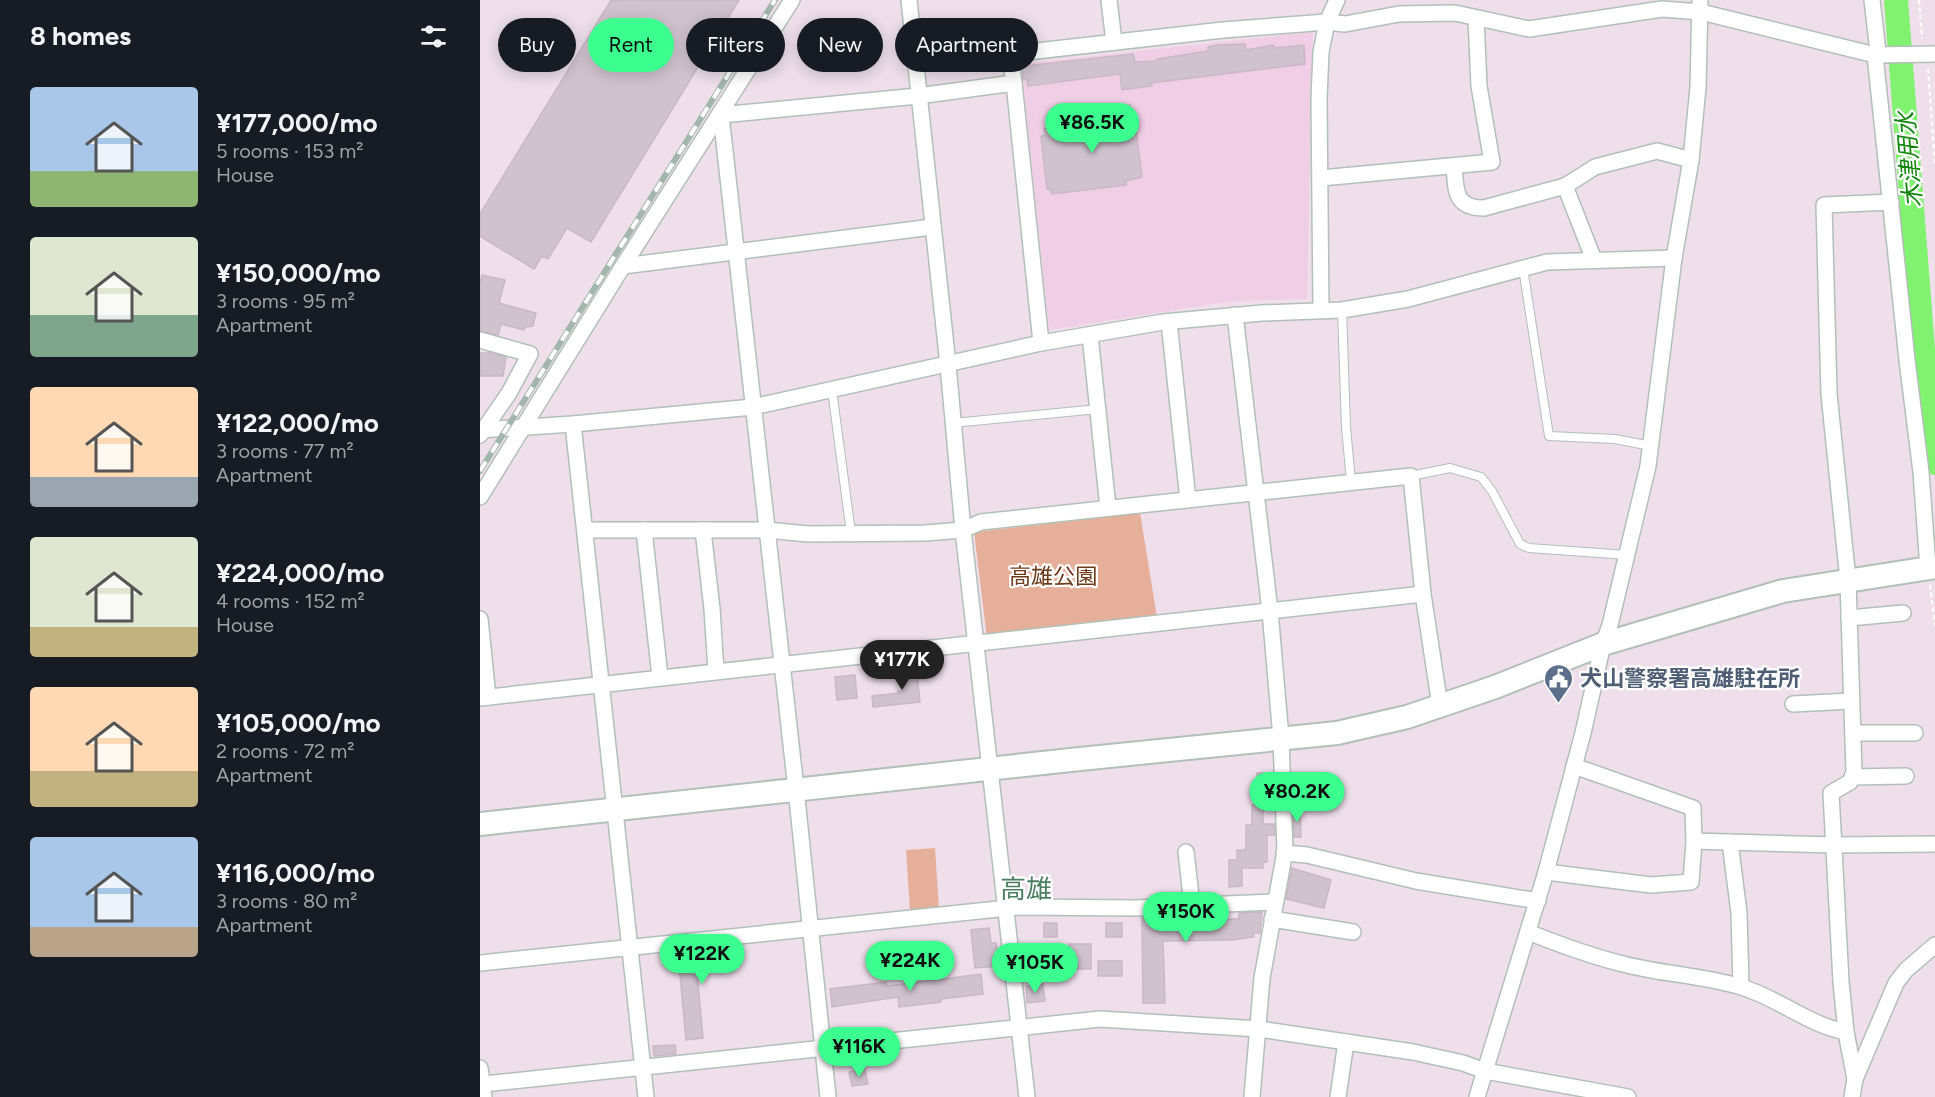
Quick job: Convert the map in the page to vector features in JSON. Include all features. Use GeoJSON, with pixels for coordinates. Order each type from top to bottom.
{"type":"FeatureCollection","features":[{"type":"Feature","properties":{"kind":"street"},"geometry":{"type":"LineString","coordinates":[[480,497],[792,0]]}},
{"type":"Feature","properties":{"kind":"street"},"geometry":{"type":"LineString","coordinates":[[909,0],[948,365],[963,530],[1027,1097]]}},
{"type":"Feature","properties":{"kind":"street"},"geometry":{"type":"LineString","coordinates":[[1108,0],[1114,42]]}},
{"type":"Feature","properties":{"kind":"street"},"geometry":{"type":"LineString","coordinates":[[1321,310],[1319,87],[1321,52],[1328,22],[1338,0]]}},
{"type":"Feature","properties":{"kind":"street"},"geometry":{"type":"LineString","coordinates":[[480,824],[1337,733],[1407,717],[1495,687],[1603,644],[1783,591],[1931,567],[1891,202],[1881,55],[1878,52],[1872,0]]}},
{"type":"Feature","properties":{"kind":"street"},"geometry":{"type":"LineString","coordinates":[[1477,1097],[1538,902],[1648,466],[1674,258],[1691,160],[1698,87],[1701,6]]}},
{"type":"Feature","properties":{"kind":"street"},"geometry":{"type":"LineString","coordinates":[[1041,343],[1010,54],[1328,22],[1345,24],[1399,14],[1455,13],[1528,29],[1662,9],[1701,6],[1881,55],[1926,54]]}},
{"type":"Feature","properties":{"kind":"street"},"geometry":{"type":"LineString","coordinates":[[1321,178],[1492,162],[1479,86],[1476,18]]}},
{"type":"Feature","properties":{"kind":"street"},"geometry":{"type":"LineString","coordinates":[[721,115],[918,96],[1014,83]]}},
{"type":"Feature","properties":{"kind":"street"},"geometry":{"type":"LineString","coordinates":[[721,115],[828,1097]]}},
{"type":"Feature","properties":{"kind":"street"},"geometry":{"type":"LineString","coordinates":[[1454,166],[1457,193],[1463,203],[1472,208],[1484,208],[1565,186],[1595,167],[1656,151],[1691,160]]}},
{"type":"Feature","properties":{"kind":"street"},"geometry":{"type":"LineString","coordinates":[[1565,186],[1594,260]]}},
{"type":"Feature","properties":{"kind":"street"},"geometry":{"type":"LineString","coordinates":[[1855,1079],[1846,1032],[1831,793],[1850,782],[1854,773],[1848,580],[1829,394],[1824,205],[1891,202]]}},
{"type":"Feature","properties":{"kind":"street"},"geometry":{"type":"LineString","coordinates":[[623,266],[932,227]]}},
{"type":"Feature","properties":{"kind":"street"},"geometry":{"type":"LineString","coordinates":[[481,432],[753,407],[1041,343],[1169,322],[1235,315],[1342,310],[1408,299],[1547,262],[1674,258]]}},
{"type":"Feature","properties":{"kind":"street"},"geometry":{"type":"LineString","coordinates":[[1235,315],[1270,611],[1281,738],[1284,853],[1262,978],[1252,1097]]}},
{"type":"Feature","properties":{"kind":"street"},"geometry":{"type":"LineString","coordinates":[[1169,322],[1188,500]]}},
{"type":"Feature","properties":{"kind":"street"},"geometry":{"type":"LineString","coordinates":[[1090,335],[1108,508]]}},
{"type":"Feature","properties":{"kind":"street"},"geometry":{"type":"LineString","coordinates":[[480,340],[530,354],[509,393],[481,432]]}},
{"type":"Feature","properties":{"kind":"street"},"geometry":{"type":"LineString","coordinates":[[573,424],[646,1097]]}},
{"type":"Feature","properties":{"kind":"street"},"geometry":{"type":"LineString","coordinates":[[586,530],[767,530],[808,534],[925,533],[963,530],[981,522],[1411,476],[1423,594],[1440,705]]}},
{"type":"Feature","properties":{"kind":"street"},"geometry":{"type":"LineString","coordinates":[[644,530],[660,677]]}},
{"type":"Feature","properties":{"kind":"street"},"geometry":{"type":"LineString","coordinates":[[703,530],[716,671]]}},
{"type":"Feature","properties":{"kind":"street"},"geometry":{"type":"LineString","coordinates":[[480,619],[484,697],[1423,594]]}},
{"type":"Feature","properties":{"kind":"street"},"geometry":{"type":"LineString","coordinates":[[1849,618],[1903,613]]}},
{"type":"Feature","properties":{"kind":"street"},"geometry":{"type":"LineString","coordinates":[[1793,704],[1851,701]]}},
{"type":"Feature","properties":{"kind":"street"},"geometry":{"type":"LineString","coordinates":[[1853,733],[1915,733]]}},
{"type":"Feature","properties":{"kind":"street"},"geometry":{"type":"LineString","coordinates":[[1546,872],[1652,885],[1691,882],[1694,841],[1693,808],[1574,766]]}},
{"type":"Feature","properties":{"kind":"street"},"geometry":{"type":"LineString","coordinates":[[1852,777],[1906,776]]}},
{"type":"Feature","properties":{"kind":"street"},"geometry":{"type":"LineString","coordinates":[[1694,841],[1834,845],[1935,844]]}},
{"type":"Feature","properties":{"kind":"street"},"geometry":{"type":"LineString","coordinates":[[1730,842],[1739,913],[1741,987]]}},
{"type":"Feature","properties":{"kind":"street"},"geometry":{"type":"LineString","coordinates":[[1186,852],[1192,905]]}},
{"type":"Feature","properties":{"kind":"street"},"geometry":{"type":"LineString","coordinates":[[1284,853],[1307,855],[1416,881],[1538,902]]}},
{"type":"Feature","properties":{"kind":"street"},"geometry":{"type":"LineString","coordinates":[[480,963],[1006,908],[1136,908],[1274,903]]}},
{"type":"Feature","properties":{"kind":"street"},"geometry":{"type":"LineString","coordinates":[[1272,919],[1353,932]]}},
{"type":"Feature","properties":{"kind":"street"},"geometry":{"type":"LineString","coordinates":[[1528,932],[1620,964],[1741,987],[1767,995],[1819,1023],[1846,1032]]}},
{"type":"Feature","properties":{"kind":"street"},"geometry":{"type":"LineString","coordinates":[[1852,1097],[1855,1079],[1896,983],[1906,970],[1935,945]]}},
{"type":"Feature","properties":{"kind":"street"},"geometry":{"type":"LineString","coordinates":[[480,1068],[484,1091],[643,1068],[1100,1019],[1259,1029],[1413,1052],[1463,1063],[1485,1071],[1628,1097]]}},
{"type":"Feature","properties":{"kind":"street"},"geometry":{"type":"LineString","coordinates":[[1338,1097],[1346,1042]]}},
{"type":"Feature","properties":{"kind":"lane"},"geometry":{"type":"LineString","coordinates":[[1524,268],[1549,436],[1615,439],[1651,446]]}},
{"type":"Feature","properties":{"kind":"lane"},"geometry":{"type":"LineString","coordinates":[[1342,310],[1346,427],[1351,483]]}},
{"type":"Feature","properties":{"kind":"lane"},"geometry":{"type":"LineString","coordinates":[[832,390],[851,533]]}},
{"type":"Feature","properties":{"kind":"lane"},"geometry":{"type":"LineString","coordinates":[[953,423],[1098,410]]}},
{"type":"Feature","properties":{"kind":"lane"},"geometry":{"type":"LineString","coordinates":[[1411,476],[1450,468],[1481,477],[1492,491],[1520,544],[1529,548],[1627,555]]}},
{"type":"Feature","properties":{"kind":"path"},"geometry":{"type":"LineString","coordinates":[[1919,0],[1935,165]]}},
{"type":"Feature","properties":{"kind":"path"},"geometry":{"type":"LineString","coordinates":[[1931,567],[1935,626]]}},
{"type":"Feature","properties":{"kind":"shaded area"},"geometry":{"type":"Polygon","coordinates":[[[1313,32],[1307,299],[1233,301],[1049,330],[1022,72],[1038,72],[1038,62],[1313,32]]]}},
{"type":"Feature","properties":{"kind":"green space","name":"高雄公園"},"geometry":{"type":"Polygon","coordinates":[[[1140,513],[1157,617],[987,639],[974,532],[1140,513]]]}},
{"type":"Feature","properties":{"kind":"green space"},"geometry":{"type":"Polygon","coordinates":[[[935,848],[939,909],[910,911],[906,850],[935,848]]]}},
{"type":"Feature","properties":{"kind":"building"},"geometry":{"type":"Polygon","coordinates":[[[611,0],[739,0],[728,18],[686,18],[686,72],[695,72],[591,242],[567,228],[548,259],[542,256],[534,269],[480,236],[480,214],[567,72],[576,72],[576,57],[588,38],[588,72],[674,72],[674,18],[600,18],[611,0]]]}},
{"type":"Feature","properties":{"kind":"building"},"geometry":{"type":"Polygon","coordinates":[[[1245,44],[1246,50],[1273,45],[1275,48],[1304,45],[1305,64],[1151,83],[1152,86],[1122,90],[1120,74],[1028,86],[1027,79],[1023,79],[1023,72],[1038,72],[1038,65],[1133,54],[1135,62],[1155,61],[1208,51],[1208,47],[1245,44]]]}},
{"type":"Feature","properties":{"kind":"building"},"geometry":{"type":"Polygon","coordinates":[[[1130,105],[1132,116],[1134,116],[1142,177],[1126,181],[1126,185],[1052,194],[1050,189],[1047,189],[1041,136],[1045,135],[1044,129],[1113,119],[1111,107],[1130,105]]]}},
{"type":"Feature","properties":{"kind":"building"},"geometry":{"type":"Polygon","coordinates":[[[482,275],[505,280],[499,303],[536,313],[533,326],[525,327],[524,330],[501,324],[498,335],[480,331],[482,275]]]}},
{"type":"Feature","properties":{"kind":"building"},"geometry":{"type":"Polygon","coordinates":[[[480,353],[506,357],[503,376],[480,376],[480,353]]]}},
{"type":"Feature","properties":{"kind":"building"},"geometry":{"type":"Polygon","coordinates":[[[916,666],[920,702],[873,707],[872,696],[903,691],[900,668],[916,666]]]}},
{"type":"Feature","properties":{"kind":"building"},"geometry":{"type":"Polygon","coordinates":[[[855,675],[857,698],[837,700],[835,677],[855,675]]]}},
{"type":"Feature","properties":{"kind":"building"},"geometry":{"type":"Polygon","coordinates":[[[1257,773],[1272,773],[1273,789],[1257,789],[1257,773]]]}},
{"type":"Feature","properties":{"kind":"building"},"geometry":{"type":"Polygon","coordinates":[[[1263,804],[1263,824],[1274,824],[1275,835],[1267,835],[1267,862],[1263,863],[1263,868],[1242,868],[1242,886],[1229,887],[1229,860],[1237,860],[1237,850],[1246,850],[1246,825],[1252,825],[1252,805],[1263,804]]]}},
{"type":"Feature","properties":{"kind":"building"},"geometry":{"type":"Polygon","coordinates":[[[1300,808],[1301,837],[1294,837],[1293,809],[1300,808]]]}},
{"type":"Feature","properties":{"kind":"building"},"geometry":{"type":"Polygon","coordinates":[[[1292,868],[1331,880],[1324,908],[1286,899],[1292,868]]]}},
{"type":"Feature","properties":{"kind":"building"},"geometry":{"type":"Polygon","coordinates":[[[1262,912],[1260,933],[1253,933],[1254,937],[1233,940],[1163,941],[1165,1003],[1143,1003],[1142,918],[1199,919],[1199,915],[1217,914],[1217,919],[1239,919],[1239,913],[1262,912]]]}},
{"type":"Feature","properties":{"kind":"building"},"geometry":{"type":"Polygon","coordinates":[[[1044,923],[1057,923],[1057,937],[1044,937],[1044,923]]]}},
{"type":"Feature","properties":{"kind":"building"},"geometry":{"type":"Polygon","coordinates":[[[1106,923],[1122,923],[1122,937],[1106,937],[1106,923]]]}},
{"type":"Feature","properties":{"kind":"building"},"geometry":{"type":"Polygon","coordinates":[[[989,928],[991,943],[996,943],[999,966],[975,968],[971,930],[989,928]]]}},
{"type":"Feature","properties":{"kind":"building"},"geometry":{"type":"Polygon","coordinates":[[[1069,944],[1091,944],[1091,969],[1069,969],[1069,944]]]}},
{"type":"Feature","properties":{"kind":"building"},"geometry":{"type":"Polygon","coordinates":[[[739,946],[740,965],[729,966],[730,970],[697,973],[703,1038],[686,1040],[679,964],[704,962],[703,953],[714,952],[713,949],[739,946]]]}},
{"type":"Feature","properties":{"kind":"building"},"geometry":{"type":"Polygon","coordinates":[[[1098,961],[1122,961],[1122,976],[1098,976],[1098,961]]]}},
{"type":"Feature","properties":{"kind":"building"},"geometry":{"type":"Polygon","coordinates":[[[981,974],[983,994],[899,1007],[898,997],[832,1007],[830,989],[886,982],[887,986],[981,974]]]}},
{"type":"Feature","properties":{"kind":"building"},"geometry":{"type":"Polygon","coordinates":[[[1043,984],[1045,1001],[1027,1003],[1026,986],[1043,984]]]}},
{"type":"Feature","properties":{"kind":"building"},"geometry":{"type":"Polygon","coordinates":[[[675,1045],[676,1054],[654,1056],[653,1046],[675,1045]]]}},
{"type":"Feature","properties":{"kind":"building"},"geometry":{"type":"Polygon","coordinates":[[[865,1069],[868,1084],[852,1086],[849,1072],[865,1069]]]}},
{"type":"Feature","properties":{"kind":"waterway","name":"木津用水"},"geometry":{"type":"LineString","coordinates":[[1896,0],[1924,363],[1935,463]]}},
{"type":"Feature","properties":{"kind":"railway"},"geometry":{"type":"LineString","coordinates":[[480,471],[775,0]]}},
{"type":"Feature","properties":{"kind":"place","name":"犬山警察署高雄駐在所"},"geometry":{"type":"Point","coordinates":[1559,704]}},
{"type":"Feature","properties":{"kind":"district","name":"高雄"},"geometry":{"type":"Point","coordinates":[1026,889]}}]}
